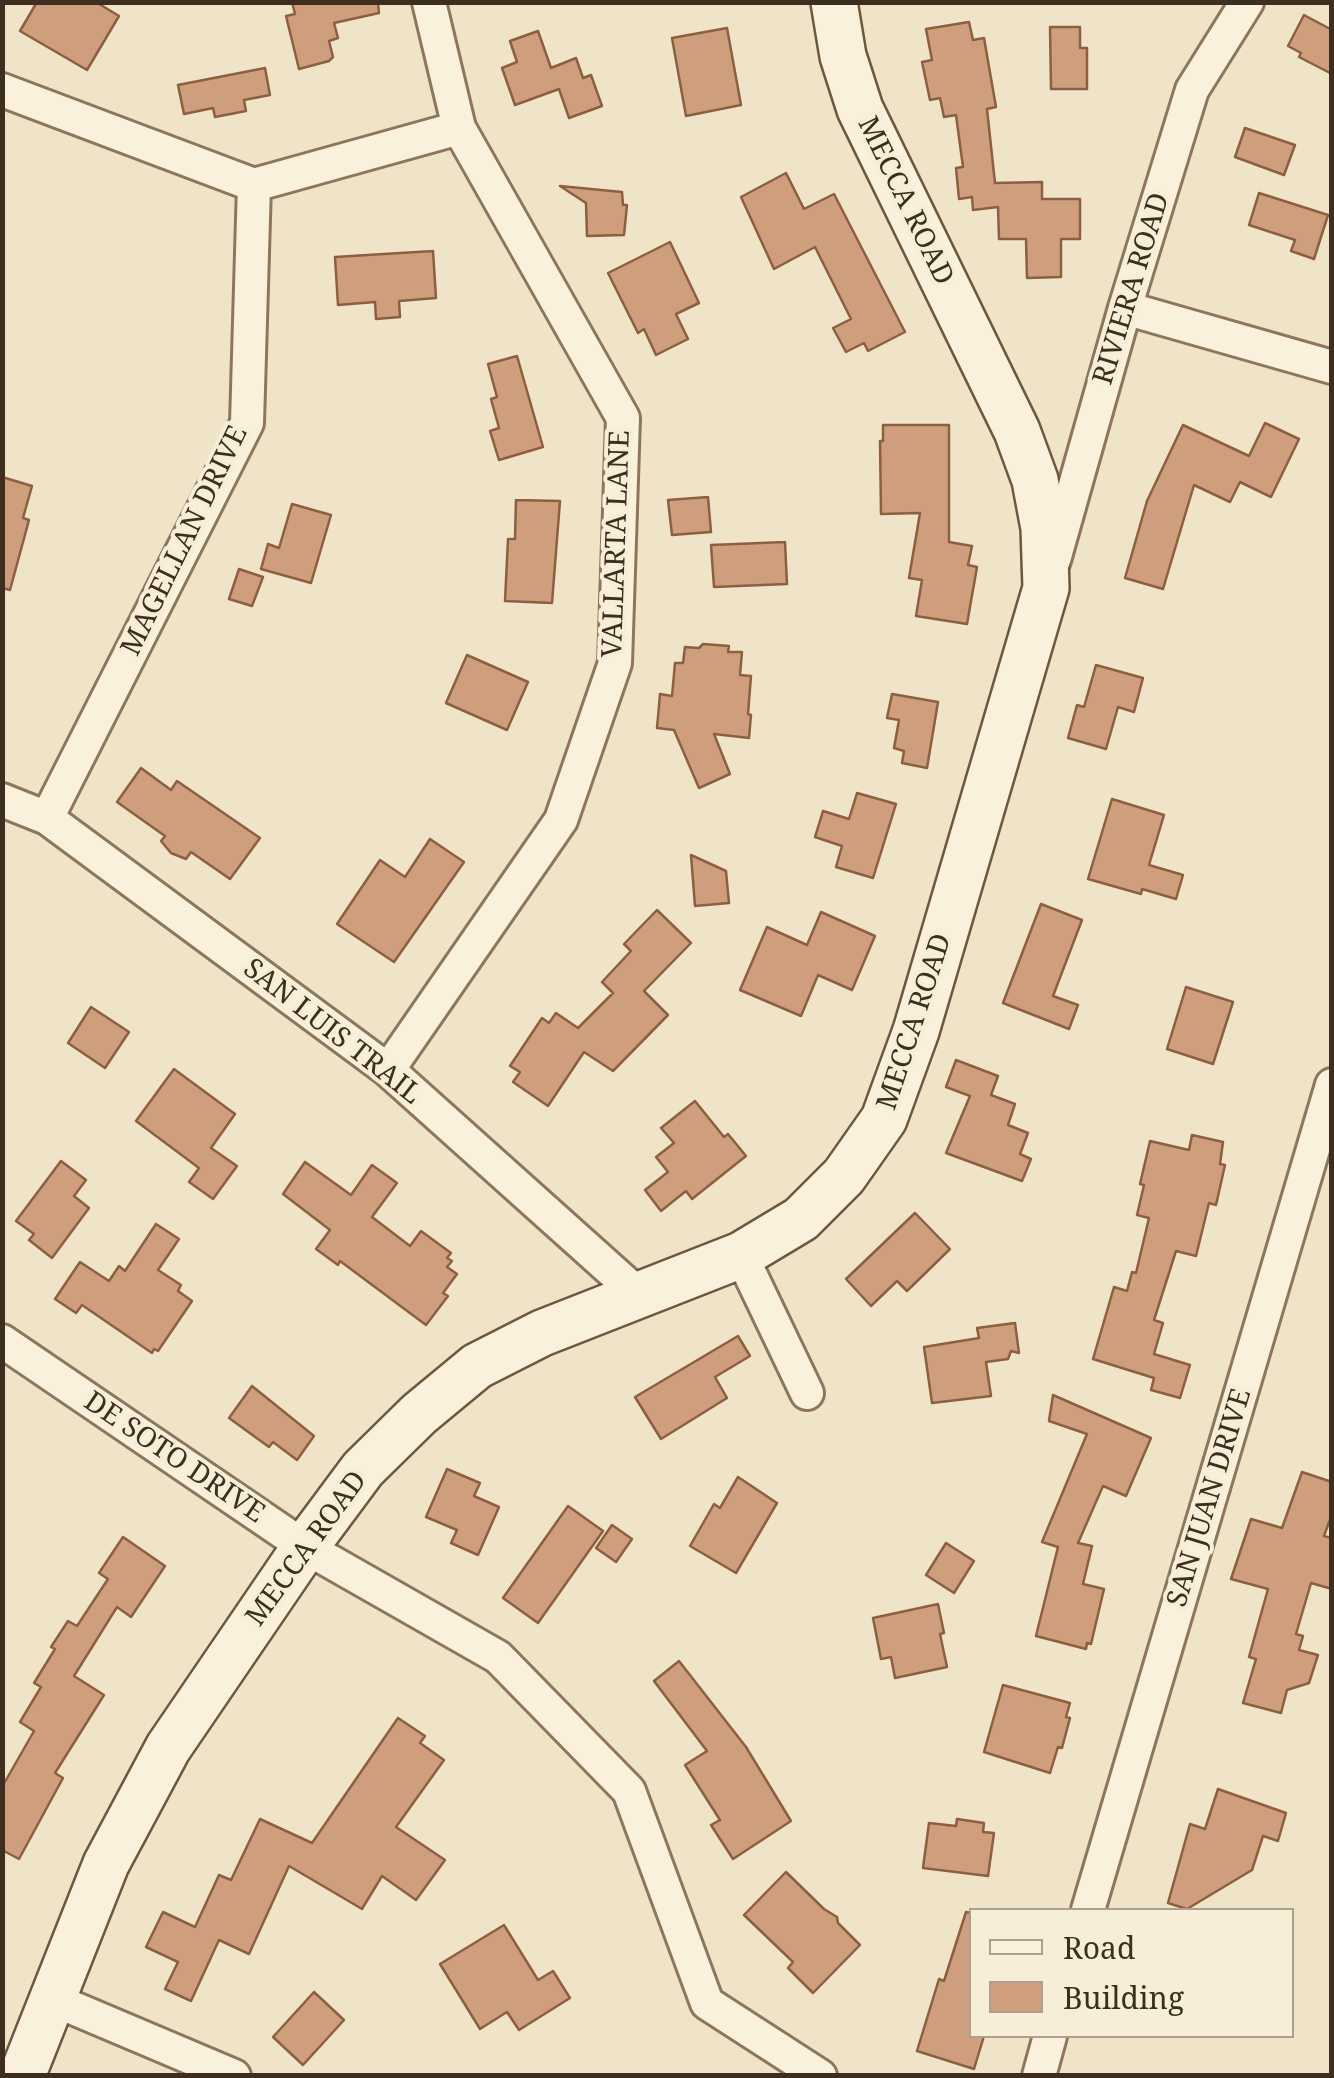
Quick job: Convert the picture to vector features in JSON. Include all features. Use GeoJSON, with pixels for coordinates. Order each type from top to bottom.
{"type":"FeatureCollection","features":[{"type":"Feature","properties":{"kind":"street","name":"VALLARTA LANE"},"geometry":{"type":"LineString","coordinates":[[388,1070],[562,820],[615,662],[623,418],[459,128],[429,2]]}},
{"type":"Feature","properties":{"kind":"street","name":"MECCA ROAD"},"geometry":{"type":"LineString","coordinates":[[22,2076],[106,1864],[168,1748],[304,1547],[363,1468],[419,1414],[478,1366],[542,1333],[741,1256],[801,1219],[844,1176],[884,1119],[916,1031],[1046,588],[1044,528],[1034,480],[1016,431],[860,110],[843,56],[834,2]]}},
{"type":"Feature","properties":{"kind":"street","name":"RIVIERA ROAD"},"geometry":{"type":"LineString","coordinates":[[1046,588],[1192,90],[1247,2]]}},
{"type":"Feature","properties":{"kind":"street"},"geometry":{"type":"LineString","coordinates":[[2,90],[254,185],[459,128]]}},
{"type":"Feature","properties":{"kind":"street","name":"MAGELLAN DRIVE"},"geometry":{"type":"LineString","coordinates":[[47,818],[246,423],[254,185]]}},
{"type":"Feature","properties":{"kind":"street"},"geometry":{"type":"LineString","coordinates":[[1125,308],[1332,367]]}},
{"type":"Feature","properties":{"kind":"street","name":"SAN LUIS TRAIL"},"geometry":{"type":"LineString","coordinates":[[2,800],[47,818],[388,1070],[638,1296]]}},
{"type":"Feature","properties":{"kind":"street","name":"SAN JUAN DRIVE"},"geometry":{"type":"LineString","coordinates":[[1089,1908],[1325,1136],[1332,1086]]}},
{"type":"Feature","properties":{"kind":"street"},"geometry":{"type":"LineString","coordinates":[[741,1256],[806,1393]]}},
{"type":"Feature","properties":{"kind":"street","name":"DE SOTO DRIVE"},"geometry":{"type":"LineString","coordinates":[[2,1341],[304,1547],[498,1658],[629,1791],[707,2003],[820,2076]]}},
{"type":"Feature","properties":{"kind":"street"},"geometry":{"type":"LineString","coordinates":[[52,1999],[234,2076]]}},
{"type":"Feature","properties":{"kind":"street"},"geometry":{"type":"LineString","coordinates":[[1038,2076],[1049,2038]]}},
{"type":"Feature","properties":{"kind":"building"},"geometry":{"type":"Polygon","coordinates":[[[37,2],[96,2],[119,16],[87,70],[20,31],[37,2]]]}},
{"type":"Feature","properties":{"kind":"building"},"geometry":{"type":"Polygon","coordinates":[[[292,2],[378,2],[379,13],[334,23],[338,38],[329,41],[333,57],[299,69],[286,16],[295,14],[292,2]]]}},
{"type":"Feature","properties":{"kind":"building"},"geometry":{"type":"Polygon","coordinates":[[[1304,15],[1332,30],[1332,74],[1299,57],[1301,53],[1288,46],[1304,15]]]}},
{"type":"Feature","properties":{"kind":"building"},"geometry":{"type":"Polygon","coordinates":[[[969,22],[973,40],[984,38],[996,107],[987,109],[995,183],[1042,182],[1042,199],[1080,199],[1080,239],[1061,239],[1061,277],[1027,278],[1026,239],[999,239],[998,207],[973,210],[972,197],[959,199],[956,168],[963,167],[956,115],[944,117],[940,98],[930,100],[922,62],[932,60],[926,29],[969,22]]]}},
{"type":"Feature","properties":{"kind":"building"},"geometry":{"type":"Polygon","coordinates":[[[1050,27],[1080,27],[1080,48],[1087,48],[1087,89],[1051,89],[1050,27]]]}},
{"type":"Feature","properties":{"kind":"building"},"geometry":{"type":"Polygon","coordinates":[[[727,28],[741,105],[686,116],[672,38],[727,28]]]}},
{"type":"Feature","properties":{"kind":"building"},"geometry":{"type":"Polygon","coordinates":[[[538,31],[551,68],[576,58],[583,78],[591,75],[602,106],[569,118],[559,89],[515,105],[502,68],[517,62],[510,41],[538,31]]]}},
{"type":"Feature","properties":{"kind":"building"},"geometry":{"type":"Polygon","coordinates":[[[265,68],[270,95],[244,100],[246,111],[215,117],[213,108],[184,114],[178,85],[265,68]]]}},
{"type":"Feature","properties":{"kind":"building"},"geometry":{"type":"Polygon","coordinates":[[[1245,128],[1295,145],[1284,175],[1235,157],[1245,128]]]}},
{"type":"Feature","properties":{"kind":"building"},"geometry":{"type":"Polygon","coordinates":[[[786,173],[804,209],[834,194],[905,332],[868,351],[864,343],[846,352],[833,328],[851,319],[815,247],[774,269],[741,197],[786,173]]]}},
{"type":"Feature","properties":{"kind":"building"},"geometry":{"type":"Polygon","coordinates":[[[560,186],[622,192],[623,205],[627,205],[624,235],[587,236],[586,203],[560,186]]]}},
{"type":"Feature","properties":{"kind":"building"},"geometry":{"type":"Polygon","coordinates":[[[1259,193],[1328,215],[1314,259],[1291,251],[1295,240],[1249,225],[1259,193]]]}},
{"type":"Feature","properties":{"kind":"building"},"geometry":{"type":"Polygon","coordinates":[[[670,242],[699,303],[676,314],[688,339],[656,355],[644,329],[638,333],[608,273],[670,242]]]}},
{"type":"Feature","properties":{"kind":"building"},"geometry":{"type":"Polygon","coordinates":[[[433,251],[436,298],[399,301],[400,317],[376,319],[375,302],[338,305],[335,257],[433,251]]]}},
{"type":"Feature","properties":{"kind":"building"},"geometry":{"type":"Polygon","coordinates":[[[517,356],[543,447],[499,460],[490,431],[499,428],[491,399],[497,397],[488,364],[517,356]]]}},
{"type":"Feature","properties":{"kind":"building"},"geometry":{"type":"Polygon","coordinates":[[[1265,423],[1299,439],[1271,497],[1240,482],[1230,502],[1194,485],[1163,589],[1125,578],[1147,501],[1183,425],[1249,456],[1265,423]]]}},
{"type":"Feature","properties":{"kind":"building"},"geometry":{"type":"Polygon","coordinates":[[[883,425],[949,425],[949,542],[972,546],[968,565],[977,567],[967,624],[916,616],[922,580],[909,578],[920,513],[881,514],[883,425]]]}},
{"type":"Feature","properties":{"kind":"building"},"geometry":{"type":"Polygon","coordinates":[[[2,477],[32,486],[23,518],[29,520],[10,590],[2,588],[2,477]]]}},
{"type":"Feature","properties":{"kind":"building"},"geometry":{"type":"Polygon","coordinates":[[[708,497],[711,532],[672,535],[668,500],[708,497]]]}},
{"type":"Feature","properties":{"kind":"building"},"geometry":{"type":"Polygon","coordinates":[[[516,500],[560,501],[552,603],[505,601],[508,539],[515,539],[516,500]]]}},
{"type":"Feature","properties":{"kind":"building"},"geometry":{"type":"Polygon","coordinates":[[[292,504],[331,515],[311,583],[261,569],[268,544],[279,548],[292,504]]]}},
{"type":"Feature","properties":{"kind":"building"},"geometry":{"type":"Polygon","coordinates":[[[785,542],[787,584],[714,587],[711,545],[785,542]]]}},
{"type":"Feature","properties":{"kind":"building"},"geometry":{"type":"Polygon","coordinates":[[[239,569],[263,577],[252,606],[229,599],[239,569]]]}},
{"type":"Feature","properties":{"kind":"building"},"geometry":{"type":"Polygon","coordinates":[[[703,644],[729,646],[728,652],[742,652],[740,675],[751,676],[751,715],[749,738],[714,734],[730,774],[699,788],[674,730],[657,728],[660,694],[672,696],[675,663],[683,663],[685,647],[699,648],[703,644]]]}},
{"type":"Feature","properties":{"kind":"building"},"geometry":{"type":"Polygon","coordinates":[[[467,655],[528,682],[507,730],[446,703],[467,655]]]}},
{"type":"Feature","properties":{"kind":"building"},"geometry":{"type":"Polygon","coordinates":[[[1096,665],[1143,678],[1134,712],[1118,707],[1106,749],[1068,738],[1077,705],[1084,707],[1096,665]]]}},
{"type":"Feature","properties":{"kind":"building"},"geometry":{"type":"Polygon","coordinates":[[[892,694],[938,702],[927,768],[902,763],[904,751],[894,748],[899,720],[887,718],[892,694]]]}},
{"type":"Feature","properties":{"kind":"building"},"geometry":{"type":"Polygon","coordinates":[[[141,768],[171,790],[177,781],[260,838],[230,879],[191,852],[186,859],[171,853],[161,841],[165,836],[117,802],[141,768]]]}},
{"type":"Feature","properties":{"kind":"building"},"geometry":{"type":"Polygon","coordinates":[[[857,793],[896,804],[873,878],[836,867],[842,846],[815,837],[823,811],[849,819],[857,793]]]}},
{"type":"Feature","properties":{"kind":"building"},"geometry":{"type":"Polygon","coordinates":[[[1112,799],[1164,815],[1149,865],[1183,875],[1176,899],[1088,879],[1112,799]]]}},
{"type":"Feature","properties":{"kind":"building"},"geometry":{"type":"Polygon","coordinates":[[[430,839],[464,862],[394,962],[337,924],[380,860],[405,877],[430,839]]]}},
{"type":"Feature","properties":{"kind":"building"},"geometry":{"type":"Polygon","coordinates":[[[691,855],[726,871],[729,903],[695,906],[691,855]]]}},
{"type":"Feature","properties":{"kind":"building"},"geometry":{"type":"Polygon","coordinates":[[[1041,904],[1082,920],[1053,996],[1078,1005],[1069,1029],[1003,1003],[1041,904]]]}},
{"type":"Feature","properties":{"kind":"building"},"geometry":{"type":"Polygon","coordinates":[[[657,910],[691,943],[644,991],[668,1015],[613,1071],[584,1052],[548,1106],[513,1082],[520,1072],[510,1066],[542,1018],[549,1023],[556,1013],[578,1028],[613,993],[602,982],[631,951],[624,944],[657,910]]]}},
{"type":"Feature","properties":{"kind":"building"},"geometry":{"type":"Polygon","coordinates":[[[821,912],[875,936],[852,990],[818,975],[801,1016],[740,990],[767,927],[807,945],[821,912]]]}},
{"type":"Feature","properties":{"kind":"building"},"geometry":{"type":"Polygon","coordinates":[[[1186,987],[1233,1002],[1213,1064],[1167,1049],[1186,987]]]}},
{"type":"Feature","properties":{"kind":"building"},"geometry":{"type":"Polygon","coordinates":[[[91,1007],[129,1032],[105,1068],[68,1043],[91,1007]]]}},
{"type":"Feature","properties":{"kind":"building"},"geometry":{"type":"Polygon","coordinates":[[[956,1060],[998,1076],[991,1095],[1015,1104],[1008,1125],[1028,1133],[1020,1154],[1031,1159],[1022,1181],[946,1153],[970,1096],[946,1087],[956,1060]]]}},
{"type":"Feature","properties":{"kind":"building"},"geometry":{"type":"Polygon","coordinates":[[[174,1069],[235,1114],[211,1148],[237,1166],[213,1199],[189,1182],[199,1168],[136,1121],[174,1069]]]}},
{"type":"Feature","properties":{"kind":"building"},"geometry":{"type":"Polygon","coordinates":[[[695,1101],[724,1137],[728,1134],[746,1156],[692,1199],[686,1191],[661,1211],[645,1190],[668,1172],[656,1157],[674,1143],[661,1128],[695,1101]]]}},
{"type":"Feature","properties":{"kind":"building"},"geometry":{"type":"Polygon","coordinates":[[[1192,1135],[1223,1142],[1220,1164],[1225,1165],[1216,1205],[1209,1203],[1196,1256],[1176,1251],[1154,1320],[1163,1323],[1154,1354],[1190,1365],[1180,1398],[1151,1390],[1154,1378],[1093,1359],[1114,1287],[1127,1291],[1132,1272],[1136,1273],[1149,1218],[1137,1215],[1150,1141],[1189,1150],[1192,1135]]]}},
{"type":"Feature","properties":{"kind":"building"},"geometry":{"type":"Polygon","coordinates":[[[61,1161],[86,1180],[74,1196],[89,1208],[52,1258],[29,1240],[34,1234],[16,1221],[61,1161]]]}},
{"type":"Feature","properties":{"kind":"building"},"geometry":{"type":"Polygon","coordinates":[[[305,1162],[351,1195],[372,1165],[397,1183],[372,1217],[410,1246],[421,1231],[451,1253],[447,1258],[452,1261],[447,1267],[457,1274],[443,1293],[448,1296],[426,1325],[340,1261],[338,1265],[316,1249],[330,1230],[283,1194],[305,1162]]]}},
{"type":"Feature","properties":{"kind":"building"},"geometry":{"type":"Polygon","coordinates":[[[915,1213],[950,1249],[907,1291],[897,1281],[871,1306],[846,1279],[915,1213]]]}},
{"type":"Feature","properties":{"kind":"building"},"geometry":{"type":"Polygon","coordinates":[[[156,1224],[179,1239],[158,1270],[181,1285],[178,1291],[192,1301],[158,1351],[154,1349],[152,1353],[82,1305],[76,1313],[55,1299],[80,1262],[109,1281],[119,1266],[125,1271],[156,1224]]]}},
{"type":"Feature","properties":{"kind":"building"},"geometry":{"type":"Polygon","coordinates":[[[1015,1323],[1019,1353],[1011,1351],[1008,1359],[986,1362],[991,1396],[932,1403],[924,1347],[979,1338],[977,1328],[1015,1323]]]}},
{"type":"Feature","properties":{"kind":"building"},"geometry":{"type":"Polygon","coordinates":[[[738,1336],[750,1356],[715,1377],[727,1398],[661,1439],[635,1397],[738,1336]]]}},
{"type":"Feature","properties":{"kind":"building"},"geometry":{"type":"Polygon","coordinates":[[[252,1386],[314,1436],[297,1460],[273,1442],[269,1447],[229,1418],[252,1386]]]}},
{"type":"Feature","properties":{"kind":"building"},"geometry":{"type":"Polygon","coordinates":[[[1053,1395],[1151,1438],[1126,1496],[1103,1486],[1078,1543],[1092,1546],[1083,1584],[1104,1589],[1091,1644],[1087,1643],[1086,1649],[1036,1636],[1058,1547],[1042,1542],[1087,1434],[1049,1421],[1053,1395]]]}},
{"type":"Feature","properties":{"kind":"building"},"geometry":{"type":"Polygon","coordinates":[[[447,1469],[480,1483],[474,1496],[499,1507],[478,1555],[451,1543],[457,1530],[426,1517],[447,1469]]]}},
{"type":"Feature","properties":{"kind":"building"},"geometry":{"type":"Polygon","coordinates":[[[1302,1472],[1332,1482],[1332,1514],[1324,1536],[1332,1538],[1332,1589],[1311,1583],[1296,1634],[1303,1636],[1299,1650],[1318,1655],[1309,1683],[1287,1690],[1281,1713],[1243,1703],[1256,1659],[1249,1657],[1268,1589],[1231,1579],[1251,1519],[1282,1528],[1302,1472]]]}},
{"type":"Feature","properties":{"kind":"building"},"geometry":{"type":"Polygon","coordinates":[[[738,1477],[777,1503],[736,1573],[690,1546],[714,1504],[720,1508],[738,1477]]]}},
{"type":"Feature","properties":{"kind":"building"},"geometry":{"type":"Polygon","coordinates":[[[568,1506],[603,1531],[538,1623],[503,1598],[568,1506]]]}},
{"type":"Feature","properties":{"kind":"building"},"geometry":{"type":"Polygon","coordinates":[[[612,1525],[632,1539],[616,1562],[596,1548],[612,1525]]]}},
{"type":"Feature","properties":{"kind":"building"},"geometry":{"type":"Polygon","coordinates":[[[123,1537],[165,1566],[131,1617],[117,1607],[74,1676],[104,1695],[55,1773],[63,1778],[19,1859],[2,1850],[2,1787],[34,1731],[20,1722],[41,1687],[34,1683],[55,1649],[51,1647],[68,1621],[77,1626],[108,1579],[99,1573],[123,1537]]]}},
{"type":"Feature","properties":{"kind":"building"},"geometry":{"type":"Polygon","coordinates":[[[946,1543],[974,1561],[954,1593],[926,1575],[946,1543]]]}},
{"type":"Feature","properties":{"kind":"building"},"geometry":{"type":"Polygon","coordinates":[[[938,1604],[947,1667],[895,1678],[891,1657],[881,1659],[873,1618],[938,1604]]]}},
{"type":"Feature","properties":{"kind":"building"},"geometry":{"type":"Polygon","coordinates":[[[679,1661],[746,1747],[791,1821],[733,1859],[711,1825],[720,1820],[685,1765],[707,1751],[654,1681],[679,1661]]]}},
{"type":"Feature","properties":{"kind":"building"},"geometry":{"type":"Polygon","coordinates":[[[1003,1685],[1070,1703],[1062,1748],[1058,1747],[1050,1773],[984,1752],[1003,1685]]]}},
{"type":"Feature","properties":{"kind":"building"},"geometry":{"type":"Polygon","coordinates":[[[398,1718],[425,1736],[420,1743],[444,1760],[396,1827],[445,1860],[416,1900],[382,1876],[362,1909],[289,1866],[249,1954],[219,1940],[191,2001],[165,1989],[178,1962],[146,1947],[163,1912],[195,1927],[219,1875],[231,1880],[260,1819],[312,1843],[398,1718]]]}},
{"type":"Feature","properties":{"kind":"building"},"geometry":{"type":"Polygon","coordinates":[[[1218,1789],[1286,1813],[1278,1841],[1263,1836],[1252,1870],[1189,1908],[1168,1903],[1190,1824],[1205,1829],[1218,1789]]]}},
{"type":"Feature","properties":{"kind":"building"},"geometry":{"type":"Polygon","coordinates":[[[957,1819],[984,1823],[983,1832],[994,1833],[988,1876],[923,1868],[929,1823],[956,1826],[957,1819]]]}},
{"type":"Feature","properties":{"kind":"building"},"geometry":{"type":"Polygon","coordinates":[[[786,1872],[837,1917],[838,1923],[860,1945],[813,1993],[788,1968],[793,1962],[744,1915],[786,1872]]]}},
{"type":"Feature","properties":{"kind":"building"},"geometry":{"type":"Polygon","coordinates":[[[969,1912],[969,2038],[983,2038],[974,2069],[917,2051],[939,1979],[944,1981],[969,1912]]]}},
{"type":"Feature","properties":{"kind":"building"},"geometry":{"type":"Polygon","coordinates":[[[504,1925],[538,1980],[553,1971],[570,1998],[519,2030],[507,2012],[480,2029],[440,1964],[504,1925]]]}},
{"type":"Feature","properties":{"kind":"building"},"geometry":{"type":"Polygon","coordinates":[[[314,1992],[344,2020],[303,2065],[273,2037],[314,1992]]]}}]}
